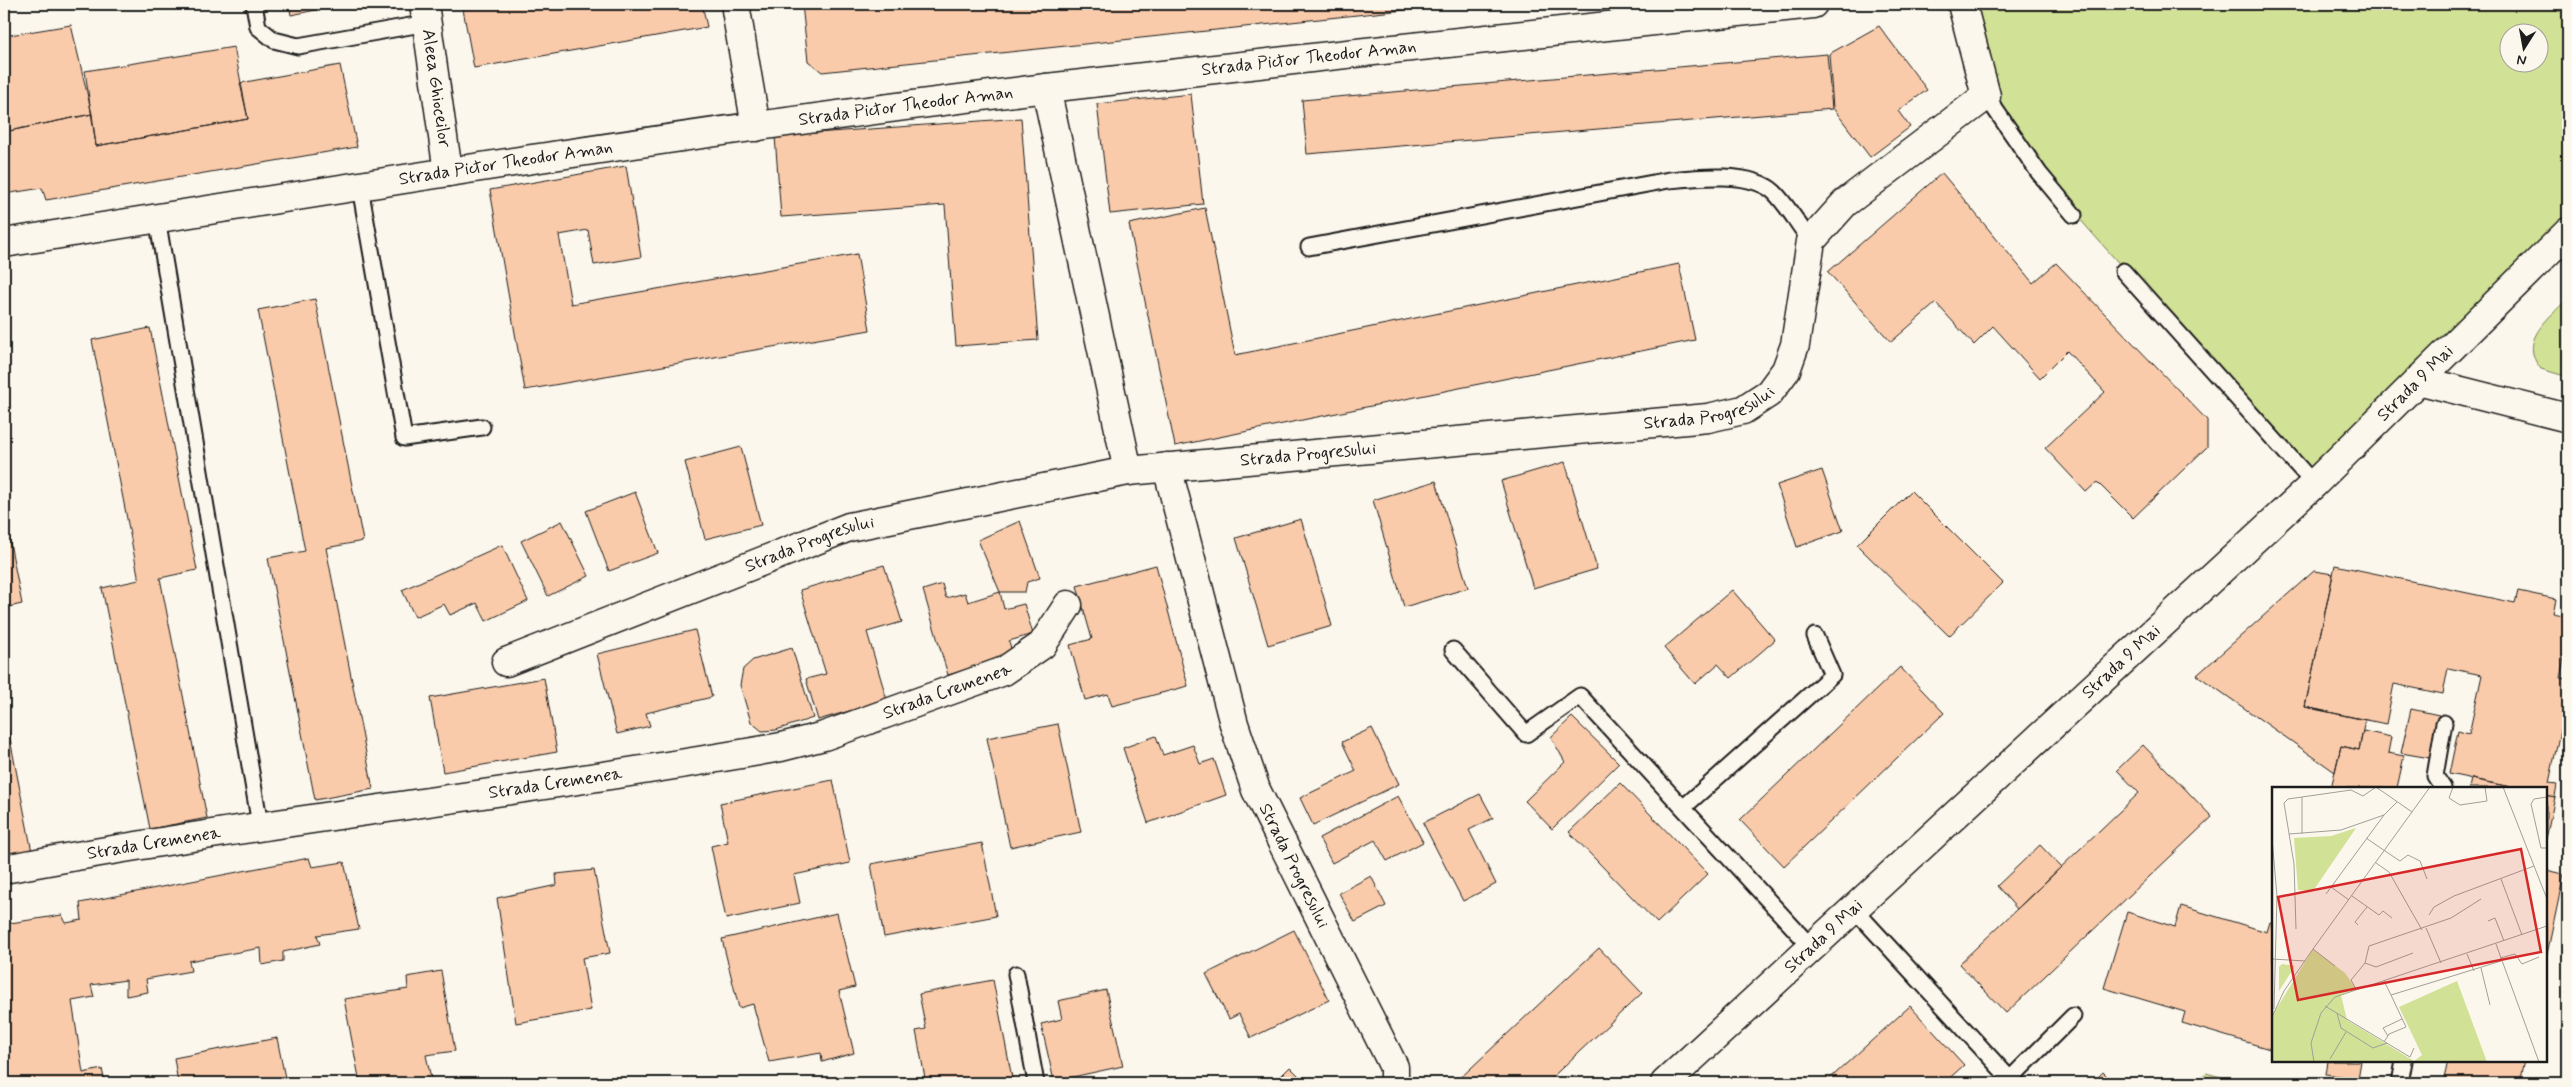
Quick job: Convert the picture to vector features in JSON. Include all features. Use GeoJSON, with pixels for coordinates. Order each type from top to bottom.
{"type":"FeatureCollection","features":[{"type":"Feature","properties":{"kind":"street"},"geometry":{"type":"LineString","coordinates":[[735,4],[756,127]]}},
{"type":"Feature","properties":{"kind":"street","name":"Strada Pictor Theodor Aman"},"geometry":{"type":"LineString","coordinates":[[4,243],[448,172],[756,127],[1046,88],[1659,12],[1813,4]]}},
{"type":"Feature","properties":{"kind":"street"},"geometry":{"type":"LineString","coordinates":[[1811,242],[1845,203],[1986,96],[1962,4]]}},
{"type":"Feature","properties":{"kind":"street","name":"Aleea Ghioceilor"},"geometry":{"type":"LineString","coordinates":[[426,14],[448,172]]}},
{"type":"Feature","properties":{"kind":"street"},"geometry":{"type":"LineString","coordinates":[[1046,88],[1128,471]]}},
{"type":"Feature","properties":{"kind":"street","name":"Strada 9 Mai"},"geometry":{"type":"LineString","coordinates":[[1665,1083],[2314,484],[2568,232]]}},
{"type":"Feature","properties":{"kind":"street","name":"Strada Progresului"},"geometry":{"type":"LineString","coordinates":[[506,662],[849,527],[1128,471],[1708,418],[1743,410],[1769,393],[1786,370],[1795,346],[1811,242]]}},
{"type":"Feature","properties":{"kind":"street"},"geometry":{"type":"LineString","coordinates":[[2418,380],[2568,418]]}},
{"type":"Feature","properties":{"kind":"street","name":"Strada Progresului"},"geometry":{"type":"LineString","coordinates":[[1166,467],[1234,724],[1256,790],[1394,1067],[1394,1083]]}},
{"type":"Feature","properties":{"kind":"street","name":"Strada Cremenea"},"geometry":{"type":"LineString","coordinates":[[4,869],[260,825],[502,793],[781,747],[815,738],[1004,671],[1042,645],[1068,605]]}},
{"type":"Feature","properties":{"kind":"lane"},"geometry":{"type":"LineString","coordinates":[[254,4],[258,27],[274,40],[298,46],[426,14]]}},
{"type":"Feature","properties":{"kind":"lane"},"geometry":{"type":"LineString","coordinates":[[1986,96],[2039,173],[2074,215]]}},
{"type":"Feature","properties":{"kind":"lane"},"geometry":{"type":"LineString","coordinates":[[1309,247],[1669,180],[1706,176],[1752,181],[1773,192],[1811,242]]}},
{"type":"Feature","properties":{"kind":"lane"},"geometry":{"type":"LineString","coordinates":[[360,186],[404,438],[482,427]]}},
{"type":"Feature","properties":{"kind":"lane"},"geometry":{"type":"LineString","coordinates":[[158,218],[260,825]]}},
{"type":"Feature","properties":{"kind":"lane"},"geometry":{"type":"LineString","coordinates":[[2123,270],[2314,484]]}},
{"type":"Feature","properties":{"kind":"lane"},"geometry":{"type":"LineString","coordinates":[[1684,807],[1832,675],[1815,636]]}},
{"type":"Feature","properties":{"kind":"lane"},"geometry":{"type":"LineString","coordinates":[[1453,650],[1526,734],[1580,696],[1812,948]]}},
{"type":"Feature","properties":{"kind":"lane"},"geometry":{"type":"LineString","coordinates":[[2442,787],[2435,776],[2444,724]]}},
{"type":"Feature","properties":{"kind":"lane"},"geometry":{"type":"LineString","coordinates":[[1854,910],[2008,1081],[2074,1016]]}},
{"type":"Feature","properties":{"kind":"lane"},"geometry":{"type":"LineString","coordinates":[[1016,974],[1036,1083]]}},
{"type":"Feature","properties":{"kind":"lane"},"geometry":{"type":"LineString","coordinates":[[2400,1083],[2404,1062]]}},
{"type":"Feature","properties":{"kind":"green space"},"geometry":{"type":"Polygon","coordinates":[[[1962,4],[2568,4],[2568,232],[2314,484],[2039,173],[1986,96],[1962,4]]]}},
{"type":"Feature","properties":{"kind":"green space"},"geometry":{"type":"Polygon","coordinates":[[[2568,298],[2568,377],[2541,369],[2534,358],[2532,349],[2538,330],[2568,298]]]}},
{"type":"Feature","properties":{"kind":"green space"},"geometry":{"type":"Polygon","coordinates":[[[2206,1073],[2243,1083],[2195,1083],[2206,1073]]]}},
{"type":"Feature","properties":{"kind":"building"},"geometry":{"type":"Polygon","coordinates":[[[289,4],[346,4],[291,15],[289,4]]]}},
{"type":"Feature","properties":{"kind":"building"},"geometry":{"type":"Polygon","coordinates":[[[462,4],[702,4],[707,27],[474,68],[462,4]]]}},
{"type":"Feature","properties":{"kind":"building"},"geometry":{"type":"Polygon","coordinates":[[[802,4],[1460,4],[822,72],[808,61],[802,4]]]}},
{"type":"Feature","properties":{"kind":"building"},"geometry":{"type":"Polygon","coordinates":[[[71,25],[92,114],[4,132],[4,36],[71,25]]]}},
{"type":"Feature","properties":{"kind":"building"},"geometry":{"type":"Polygon","coordinates":[[[1879,26],[1927,90],[1898,111],[1910,127],[1870,157],[1833,108],[1829,54],[1879,26]]]}},
{"type":"Feature","properties":{"kind":"building"},"geometry":{"type":"Polygon","coordinates":[[[234,47],[248,119],[96,146],[85,71],[234,47]]]}},
{"type":"Feature","properties":{"kind":"building"},"geometry":{"type":"Polygon","coordinates":[[[1827,54],[1832,109],[1307,154],[1302,100],[1827,54]]]}},
{"type":"Feature","properties":{"kind":"building"},"geometry":{"type":"Polygon","coordinates":[[[340,65],[357,147],[46,200],[42,188],[4,194],[4,132],[92,114],[96,146],[248,119],[240,83],[340,65]]]}},
{"type":"Feature","properties":{"kind":"building"},"geometry":{"type":"Polygon","coordinates":[[[1191,94],[1203,204],[1110,214],[1097,104],[1191,94]]]}},
{"type":"Feature","properties":{"kind":"building"},"geometry":{"type":"Polygon","coordinates":[[[1021,118],[1038,340],[956,346],[945,205],[781,217],[775,136],[1021,118]]]}},
{"type":"Feature","properties":{"kind":"building"},"geometry":{"type":"Polygon","coordinates":[[[626,166],[641,257],[594,265],[588,230],[559,235],[571,304],[857,254],[870,330],[525,390],[490,190],[626,166]]]}},
{"type":"Feature","properties":{"kind":"building"},"geometry":{"type":"Polygon","coordinates":[[[1942,173],[2033,283],[2056,263],[2207,420],[2207,447],[2133,518],[2097,482],[2086,492],[2045,448],[2105,392],[2067,351],[2040,378],[1993,326],[1974,345],[1936,303],[1891,342],[1828,272],[1942,173]]]}},
{"type":"Feature","properties":{"kind":"building"},"geometry":{"type":"Polygon","coordinates":[[[1205,208],[1235,355],[1679,264],[1695,340],[1175,446],[1129,224],[1205,208]]]}},
{"type":"Feature","properties":{"kind":"building"},"geometry":{"type":"Polygon","coordinates":[[[315,299],[363,541],[326,548],[373,789],[315,800],[268,558],[305,551],[258,310],[315,299]]]}},
{"type":"Feature","properties":{"kind":"building"},"geometry":{"type":"Polygon","coordinates":[[[150,328],[197,570],[160,578],[207,818],[150,829],[102,588],[139,580],[92,340],[150,328]]]}},
{"type":"Feature","properties":{"kind":"building"},"geometry":{"type":"Polygon","coordinates":[[[741,447],[761,525],[705,539],[685,462],[741,447]]]}},
{"type":"Feature","properties":{"kind":"building"},"geometry":{"type":"Polygon","coordinates":[[[1565,462],[1597,569],[1533,588],[1501,481],[1565,462]]]}},
{"type":"Feature","properties":{"kind":"building"},"geometry":{"type":"Polygon","coordinates":[[[1822,470],[1843,531],[1797,547],[1777,485],[1822,470]]]}},
{"type":"Feature","properties":{"kind":"building"},"geometry":{"type":"Polygon","coordinates":[[[1436,481],[1468,588],[1404,607],[1373,500],[1436,481]]]}},
{"type":"Feature","properties":{"kind":"building"},"geometry":{"type":"Polygon","coordinates":[[[1911,491],[2003,583],[1949,636],[1857,545],[1911,491]]]}},
{"type":"Feature","properties":{"kind":"building"},"geometry":{"type":"Polygon","coordinates":[[[635,492],[658,553],[609,571],[586,511],[635,492]]]}},
{"type":"Feature","properties":{"kind":"building"},"geometry":{"type":"Polygon","coordinates":[[[4,512],[22,604],[4,608],[4,512]]]}},
{"type":"Feature","properties":{"kind":"building"},"geometry":{"type":"Polygon","coordinates":[[[1301,519],[1332,626],[1268,645],[1236,538],[1301,519]]]}},
{"type":"Feature","properties":{"kind":"building"},"geometry":{"type":"Polygon","coordinates":[[[562,521],[589,576],[548,596],[521,541],[562,521]]]}},
{"type":"Feature","properties":{"kind":"building"},"geometry":{"type":"Polygon","coordinates":[[[1020,521],[1040,578],[1027,582],[1025,592],[1000,592],[978,540],[1020,521]]]}},
{"type":"Feature","properties":{"kind":"building"},"geometry":{"type":"Polygon","coordinates":[[[502,545],[528,601],[486,621],[477,603],[450,615],[444,604],[415,617],[402,590],[502,545]]]}},
{"type":"Feature","properties":{"kind":"building"},"geometry":{"type":"Polygon","coordinates":[[[884,565],[902,622],[867,632],[887,700],[818,720],[806,679],[826,674],[800,590],[884,565]]]}},
{"type":"Feature","properties":{"kind":"building"},"geometry":{"type":"Polygon","coordinates":[[[1156,565],[1188,686],[1112,706],[1108,694],[1085,700],[1070,645],[1092,639],[1077,586],[1156,565]]]}},
{"type":"Feature","properties":{"kind":"building"},"geometry":{"type":"Polygon","coordinates":[[[2335,565],[2515,603],[2518,591],[2556,599],[2553,613],[2568,616],[2568,639],[2560,678],[2568,679],[2568,693],[2549,783],[2557,784],[2555,797],[2547,795],[2547,787],[2510,787],[2449,774],[2458,731],[2469,734],[2482,675],[2448,668],[2443,694],[2394,684],[2386,724],[2305,707],[2335,565]]]}},
{"type":"Feature","properties":{"kind":"building"},"geometry":{"type":"Polygon","coordinates":[[[2314,571],[2333,574],[2305,707],[2365,720],[2359,750],[2341,746],[2335,772],[2197,675],[2314,571]]]}},
{"type":"Feature","properties":{"kind":"building"},"geometry":{"type":"Polygon","coordinates":[[[942,584],[946,598],[965,593],[968,602],[1000,592],[1004,609],[1024,604],[1033,634],[1009,641],[1013,656],[948,675],[923,590],[942,584]]]}},
{"type":"Feature","properties":{"kind":"building"},"geometry":{"type":"Polygon","coordinates":[[[1732,590],[1775,640],[1731,678],[1718,664],[1695,684],[1664,648],[1732,590]]]}},
{"type":"Feature","properties":{"kind":"building"},"geometry":{"type":"Polygon","coordinates":[[[695,630],[712,697],[646,713],[650,726],[617,734],[597,654],[695,630]]]}},
{"type":"Feature","properties":{"kind":"building"},"geometry":{"type":"Polygon","coordinates":[[[792,648],[813,718],[776,730],[762,731],[751,722],[740,685],[743,669],[753,660],[792,648]]]}},
{"type":"Feature","properties":{"kind":"building"},"geometry":{"type":"Polygon","coordinates":[[[1900,667],[1944,713],[1784,866],[1740,820],[1900,667]]]}},
{"type":"Feature","properties":{"kind":"building"},"geometry":{"type":"Polygon","coordinates":[[[544,678],[557,752],[443,772],[430,698],[544,678]]]}},
{"type":"Feature","properties":{"kind":"building"},"geometry":{"type":"Polygon","coordinates":[[[4,708],[32,852],[4,858],[4,708]]]}},
{"type":"Feature","properties":{"kind":"building"},"geometry":{"type":"Polygon","coordinates":[[[2411,709],[2439,715],[2430,758],[2401,753],[2411,709]]]}},
{"type":"Feature","properties":{"kind":"building"},"geometry":{"type":"Polygon","coordinates":[[[1572,717],[1619,763],[1552,829],[1525,801],[1565,762],[1551,737],[1572,717]]]}},
{"type":"Feature","properties":{"kind":"building"},"geometry":{"type":"Polygon","coordinates":[[[1058,724],[1081,832],[1010,847],[987,738],[1058,724]]]}},
{"type":"Feature","properties":{"kind":"building"},"geometry":{"type":"Polygon","coordinates":[[[1372,728],[1399,784],[1313,825],[1300,798],[1356,771],[1342,742],[1372,728]]]}},
{"type":"Feature","properties":{"kind":"building"},"geometry":{"type":"Polygon","coordinates":[[[2363,731],[2391,737],[2388,753],[2404,756],[2397,787],[2331,787],[2341,746],[2359,750],[2363,731]]]}},
{"type":"Feature","properties":{"kind":"building"},"geometry":{"type":"Polygon","coordinates":[[[1156,736],[1163,755],[1193,745],[1200,764],[1214,759],[1226,795],[1148,823],[1123,748],[1156,736]]]}},
{"type":"Feature","properties":{"kind":"building"},"geometry":{"type":"Polygon","coordinates":[[[2143,745],[2212,817],[2006,1013],[1959,964],[2139,793],[2117,770],[2143,745]]]}},
{"type":"Feature","properties":{"kind":"building"},"geometry":{"type":"Polygon","coordinates":[[[2471,779],[2510,787],[2469,787],[2471,779]]]}},
{"type":"Feature","properties":{"kind":"building"},"geometry":{"type":"Polygon","coordinates":[[[833,780],[850,863],[794,875],[800,903],[726,919],[711,846],[728,842],[720,803],[833,780]]]}},
{"type":"Feature","properties":{"kind":"building"},"geometry":{"type":"Polygon","coordinates":[[[1620,783],[1708,874],[1657,923],[1569,832],[1620,783]]]}},
{"type":"Feature","properties":{"kind":"building"},"geometry":{"type":"Polygon","coordinates":[[[1480,794],[1493,818],[1469,830],[1496,884],[1463,901],[1423,823],[1480,794]]]}},
{"type":"Feature","properties":{"kind":"building"},"geometry":{"type":"Polygon","coordinates":[[[2547,795],[2555,797],[2547,834],[2547,795]]]}},
{"type":"Feature","properties":{"kind":"building"},"geometry":{"type":"Polygon","coordinates":[[[1398,796],[1423,842],[1387,861],[1375,840],[1332,863],[1319,838],[1398,796]]]}},
{"type":"Feature","properties":{"kind":"building"},"geometry":{"type":"Polygon","coordinates":[[[982,843],[996,916],[884,937],[871,864],[982,843]]]}},
{"type":"Feature","properties":{"kind":"building"},"geometry":{"type":"Polygon","coordinates":[[[2040,845],[2061,867],[2017,909],[1997,886],[2040,845]]]}},
{"type":"Feature","properties":{"kind":"building"},"geometry":{"type":"Polygon","coordinates":[[[309,858],[312,867],[344,862],[359,929],[317,935],[320,944],[283,952],[283,961],[262,965],[261,948],[189,961],[191,971],[146,979],[148,992],[126,996],[126,980],[91,985],[94,997],[72,1001],[83,1073],[102,1069],[105,1083],[16,1083],[6,1073],[4,1060],[4,924],[62,915],[66,923],[82,920],[80,903],[309,858]]]}},
{"type":"Feature","properties":{"kind":"building"},"geometry":{"type":"Polygon","coordinates":[[[594,870],[610,953],[582,958],[591,1010],[516,1023],[497,898],[557,885],[556,874],[594,870]]]}},
{"type":"Feature","properties":{"kind":"building"},"geometry":{"type":"Polygon","coordinates":[[[2547,870],[2564,874],[2547,954],[2547,870]]]}},
{"type":"Feature","properties":{"kind":"building"},"geometry":{"type":"Polygon","coordinates":[[[1371,876],[1386,906],[1355,922],[1339,893],[1371,876]]]}},
{"type":"Feature","properties":{"kind":"building"},"geometry":{"type":"Polygon","coordinates":[[[2181,906],[2267,932],[2270,922],[2272,923],[2272,1050],[2182,1023],[2185,1012],[2104,988],[2127,912],[2175,927],[2181,906]]]}},
{"type":"Feature","properties":{"kind":"building"},"geometry":{"type":"Polygon","coordinates":[[[837,913],[855,987],[839,991],[854,1053],[822,1062],[821,1053],[769,1062],[753,1004],[739,1008],[722,939],[837,913]]]}},
{"type":"Feature","properties":{"kind":"building"},"geometry":{"type":"Polygon","coordinates":[[[1294,930],[1329,1000],[1251,1038],[1239,1014],[1229,1019],[1206,974],[1294,930]]]}},
{"type":"Feature","properties":{"kind":"building"},"geometry":{"type":"Polygon","coordinates":[[[1599,948],[1642,993],[1546,1083],[1455,1083],[1599,948]]]}},
{"type":"Feature","properties":{"kind":"building"},"geometry":{"type":"Polygon","coordinates":[[[441,971],[455,1051],[426,1055],[432,1083],[360,1083],[344,999],[408,989],[407,977],[441,971]]]}},
{"type":"Feature","properties":{"kind":"building"},"geometry":{"type":"Polygon","coordinates":[[[993,980],[1013,1083],[926,1083],[916,1031],[926,1029],[919,994],[993,980]]]}},
{"type":"Feature","properties":{"kind":"building"},"geometry":{"type":"Polygon","coordinates":[[[1106,990],[1123,1066],[1054,1081],[1041,1024],[1062,1019],[1058,1001],[1106,990]]]}},
{"type":"Feature","properties":{"kind":"building"},"geometry":{"type":"Polygon","coordinates":[[[1910,1006],[1964,1065],[1944,1083],[1825,1083],[1910,1006]]]}},
{"type":"Feature","properties":{"kind":"building"},"geometry":{"type":"Polygon","coordinates":[[[277,1038],[286,1083],[178,1083],[174,1058],[277,1038]]]}},
{"type":"Feature","properties":{"kind":"building"},"geometry":{"type":"Polygon","coordinates":[[[2328,1062],[2361,1062],[2358,1079],[2326,1074],[2328,1062]]]}},
{"type":"Feature","properties":{"kind":"building"},"geometry":{"type":"Polygon","coordinates":[[[2448,1062],[2524,1062],[2519,1083],[2443,1083],[2448,1062]]]}},
{"type":"Feature","properties":{"kind":"building"},"geometry":{"type":"Polygon","coordinates":[[[1290,1067],[1306,1083],[1274,1083],[1290,1067]]]}},
{"type":"Feature","properties":{"kind":"building"},"geometry":{"type":"Polygon","coordinates":[[[2103,1072],[2114,1083],[2092,1083],[2103,1072]]]}}]}
